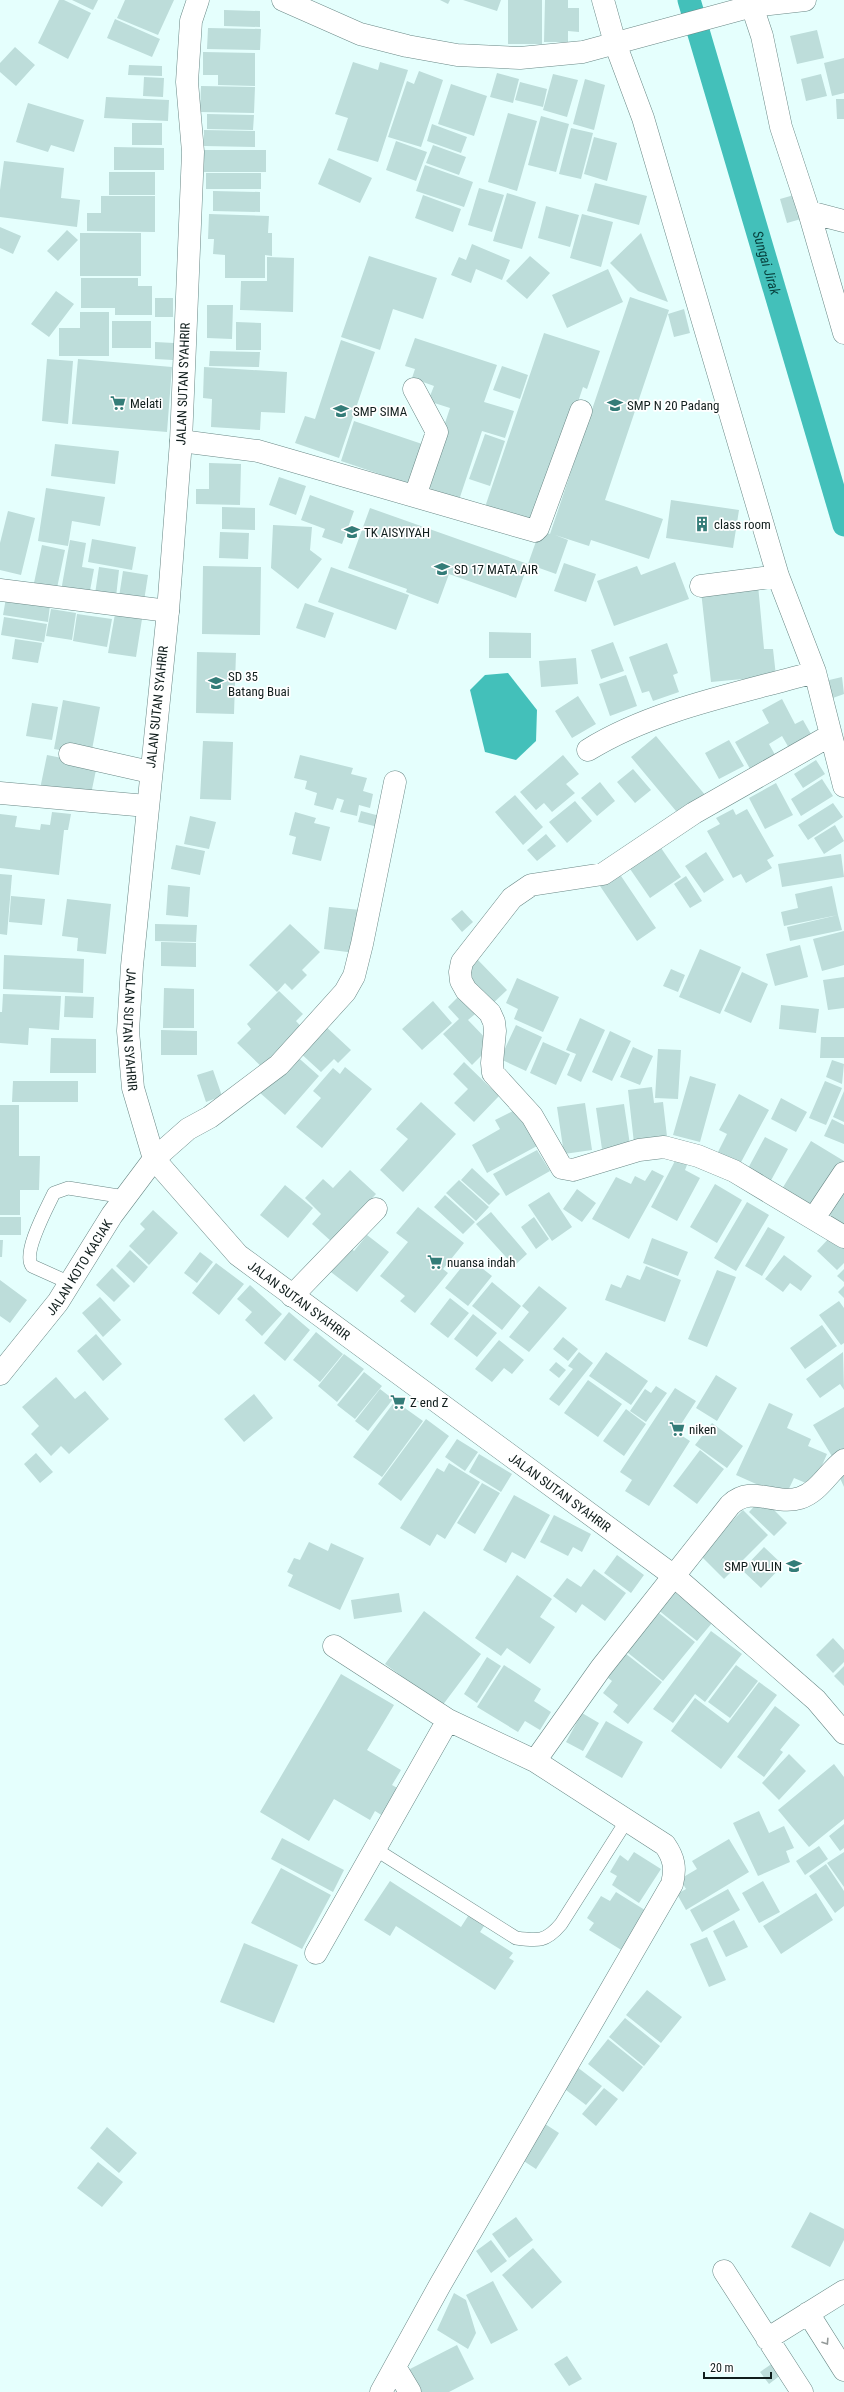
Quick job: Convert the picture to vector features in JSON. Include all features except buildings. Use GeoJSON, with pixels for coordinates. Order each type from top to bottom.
{"type":"FeatureCollection","features":[{"type":"Feature","properties":{"kind":"street","name":"JALAN SUTAN SYAHRIR"},"geometry":{"type":"LineString","coordinates":[[198,0],[191,21],[187,82],[193,152],[181,441],[168,611],[150,772],[132,966],[128,1031],[134,1088],[154,1159],[238,1255],[674,1576],[816,1700],[844,1733]]}},
{"type":"Feature","properties":{"kind":"street"},"geometry":{"type":"LineString","coordinates":[[283,0],[360,34],[407,46],[457,54],[520,58],[583,52],[747,6],[805,0]]}},
{"type":"Feature","properties":{"kind":"street"},"geometry":{"type":"LineString","coordinates":[[603,0],[622,41],[643,118],[778,576],[815,672],[844,786]]}},
{"type":"Feature","properties":{"kind":"street"},"geometry":{"type":"LineString","coordinates":[[747,6],[762,36],[781,127],[809,212],[844,333]]}},
{"type":"Feature","properties":{"kind":"street"},"geometry":{"type":"LineString","coordinates":[[809,212],[844,220]]}},
{"type":"Feature","properties":{"kind":"street"},"geometry":{"type":"LineString","coordinates":[[414,389],[437,432],[415,496]]}},
{"type":"Feature","properties":{"kind":"street"},"geometry":{"type":"LineString","coordinates":[[181,441],[258,451],[535,531],[538,528],[581,411]]}},
{"type":"Feature","properties":{"kind":"street"},"geometry":{"type":"LineString","coordinates":[[701,586],[778,576]]}},
{"type":"Feature","properties":{"kind":"street"},"geometry":{"type":"LineString","coordinates":[[0,590],[168,611]]}},
{"type":"Feature","properties":{"kind":"street"},"geometry":{"type":"LineString","coordinates":[[588,750],[614,734],[669,714],[815,672]]}},
{"type":"Feature","properties":{"kind":"street"},"geometry":{"type":"LineString","coordinates":[[831,735],[694,813],[603,874],[531,885],[512,898],[462,962],[460,972],[461,981],[466,990],[490,1013],[494,1022],[493,1073],[532,1116],[562,1168],[573,1170],[639,1150],[664,1147],[698,1156],[734,1171],[844,1237]]}},
{"type":"Feature","properties":{"kind":"street"},"geometry":{"type":"LineString","coordinates":[[70,754],[150,772]]}},
{"type":"Feature","properties":{"kind":"street","name":"JALAN KOTO KACIAK"},"geometry":{"type":"LineString","coordinates":[[2,1366],[58,1302],[125,1197],[154,1159],[188,1129],[210,1117],[241,1095],[278,1065],[345,992],[354,976],[395,782]]}},
{"type":"Feature","properties":{"kind":"street"},"geometry":{"type":"LineString","coordinates":[[0,793],[147,806]]}},
{"type":"Feature","properties":{"kind":"street"},"geometry":{"type":"LineString","coordinates":[[814,1218],[844,1173]]}},
{"type":"Feature","properties":{"kind":"street"},"geometry":{"type":"LineString","coordinates":[[292,1296],[376,1209]]}},
{"type":"Feature","properties":{"kind":"street"},"geometry":{"type":"LineString","coordinates":[[535,1761],[601,1668],[718,1518],[737,1498],[745,1495],[784,1500],[801,1498],[814,1490],[834,1467],[844,1460]]}},
{"type":"Feature","properties":{"kind":"street"},"geometry":{"type":"LineString","coordinates":[[334,1646],[448,1720],[535,1761],[665,1845],[672,1856],[675,1871],[672,1884],[440,2285],[381,2392]]}},
{"type":"Feature","properties":{"kind":"street"},"geometry":{"type":"LineString","coordinates":[[316,1953],[448,1720]]}},
{"type":"Feature","properties":{"kind":"street"},"geometry":{"type":"LineString","coordinates":[[724,2271],[802,2392]]}},
{"type":"Feature","properties":{"kind":"street"},"geometry":{"type":"LineString","coordinates":[[767,2339],[844,2291]]}},
{"type":"Feature","properties":{"kind":"street"},"geometry":{"type":"LineString","coordinates":[[808,2314],[844,2370]]}},
{"type":"Feature","properties":{"kind":"street"},"geometry":{"type":"LineString","coordinates":[[394,2367],[410,2392]]}},
{"type":"Feature","properties":{"kind":"lane"},"geometry":{"type":"LineString","coordinates":[[70,1283],[32,1266],[29,1262],[29,1251],[54,1193],[68,1188],[125,1197]]}},
{"type":"Feature","properties":{"kind":"lane"},"geometry":{"type":"LineString","coordinates":[[375,1849],[516,1938],[536,1941],[551,1936],[561,1924],[627,1820]]}},
{"type":"Feature","properties":{"kind":"water"},"geometry":{"type":"Polygon","coordinates":[[[508,673],[537,710],[536,741],[516,760],[485,752],[470,690],[485,675],[508,673]]]}},
{"type":"Feature","properties":{"kind":"waterway","name":"Sungai Jirak"},"geometry":{"type":"LineString","coordinates":[[689,0],[844,525]]}},
{"type":"Feature","properties":{"kind":"place","name":"Melati"},"geometry":{"type":"Point","coordinates":[118,403]}},
{"type":"Feature","properties":{"kind":"place","name":"SMP N 20 Padang"},"geometry":{"type":"Point","coordinates":[615,405]}},
{"type":"Feature","properties":{"kind":"place","name":"SMP SIMA"},"geometry":{"type":"Point","coordinates":[341,411]}},
{"type":"Feature","properties":{"kind":"place","name":"class room"},"geometry":{"type":"Point","coordinates":[702,524]}},
{"type":"Feature","properties":{"kind":"place","name":"TK AISYIYAH"},"geometry":{"type":"Point","coordinates":[352,532]}},
{"type":"Feature","properties":{"kind":"place","name":"SD 17 MATA AIR"},"geometry":{"type":"Point","coordinates":[442,569]}},
{"type":"Feature","properties":{"kind":"place","name":"SD 35 Batang Buai"},"geometry":{"type":"Point","coordinates":[216,683]}},
{"type":"Feature","properties":{"kind":"place","name":"nuansa indah"},"geometry":{"type":"Point","coordinates":[435,1262]}},
{"type":"Feature","properties":{"kind":"place","name":"Z end Z"},"geometry":{"type":"Point","coordinates":[398,1402]}},
{"type":"Feature","properties":{"kind":"place","name":"niken"},"geometry":{"type":"Point","coordinates":[677,1429]}},
{"type":"Feature","properties":{"kind":"place","name":"SMP YULIN"},"geometry":{"type":"Point","coordinates":[794,1566]}}]}
